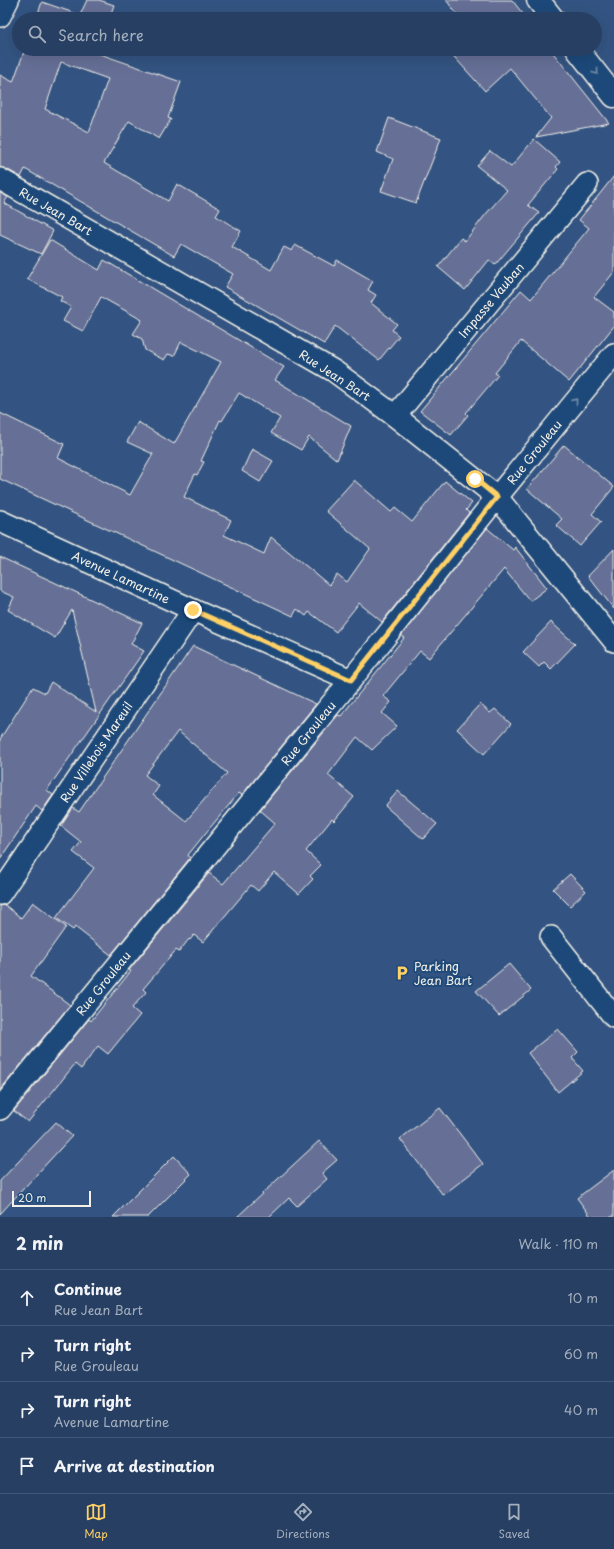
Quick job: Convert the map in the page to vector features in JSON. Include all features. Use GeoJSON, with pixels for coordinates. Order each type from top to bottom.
{"type":"FeatureCollection","features":[{"type":"Feature","properties":{"kind":"street"},"geometry":{"type":"LineString","coordinates":[[0,16],[8,0]]}},
{"type":"Feature","properties":{"kind":"street"},"geometry":{"type":"LineString","coordinates":[[538,0],[547,12]]}},
{"type":"Feature","properties":{"kind":"street"},"geometry":{"type":"LineString","coordinates":[[583,56],[614,96]]}},
{"type":"Feature","properties":{"kind":"street","name":"Rue Jean Bart"},"geometry":{"type":"LineString","coordinates":[[0,179],[334,371],[395,416],[497,497],[614,641]]}},
{"type":"Feature","properties":{"kind":"street","name":"Impasse Vauban"},"geometry":{"type":"LineString","coordinates":[[395,416],[587,184]]}},
{"type":"Feature","properties":{"kind":"street","name":"Rue Grouleau"},"geometry":{"type":"LineString","coordinates":[[0,1109],[351,680],[497,497],[614,354]]}},
{"type":"Feature","properties":{"kind":"street","name":"Avenue Lamartine"},"geometry":{"type":"LineString","coordinates":[[0,521],[193,610],[351,680]]}},
{"type":"Feature","properties":{"kind":"street","name":"Rue Villebois Mareuil"},"geometry":{"type":"LineString","coordinates":[[0,894],[193,610]]}},
{"type":"Feature","properties":{"kind":"street"},"geometry":{"type":"LineString","coordinates":[[551,937],[614,1017]]}},
{"type":"Feature","properties":{"kind":"building"},"geometry":{"type":"Polygon","coordinates":[[[87,0],[99,0],[114,5],[112,12],[81,12],[87,0]]]}},
{"type":"Feature","properties":{"kind":"building"},"geometry":{"type":"Polygon","coordinates":[[[446,0],[512,0],[521,12],[455,12],[446,0]]]}},
{"type":"Feature","properties":{"kind":"building"},"geometry":{"type":"Polygon","coordinates":[[[42,2],[71,12],[38,12],[42,2]]]}},
{"type":"Feature","properties":{"kind":"building"},"geometry":{"type":"Polygon","coordinates":[[[22,56],[106,56],[181,82],[168,118],[171,119],[159,139],[129,121],[104,163],[168,201],[177,184],[220,209],[216,216],[241,231],[232,247],[271,270],[284,247],[292,251],[295,245],[334,266],[337,260],[373,281],[368,290],[376,295],[371,303],[397,324],[392,330],[399,336],[379,360],[335,326],[324,344],[225,287],[233,274],[181,244],[174,256],[25,169],[21,177],[0,167],[0,75],[13,82],[22,56]],[[61,62],[45,109],[89,132],[108,79],[61,62]]]}},
{"type":"Feature","properties":{"kind":"building"},"geometry":{"type":"Polygon","coordinates":[[[453,56],[556,56],[609,123],[536,137],[551,118],[510,68],[485,91],[453,56]]]}},
{"type":"Feature","properties":{"kind":"building"},"geometry":{"type":"Polygon","coordinates":[[[389,118],[441,138],[416,203],[381,191],[393,159],[377,152],[389,118]]]}},
{"type":"Feature","properties":{"kind":"building"},"geometry":{"type":"Polygon","coordinates":[[[534,139],[560,162],[556,167],[558,169],[528,205],[539,213],[495,265],[489,260],[465,290],[438,267],[461,238],[465,241],[507,190],[477,166],[490,151],[511,167],[534,139]]]}},
{"type":"Feature","properties":{"kind":"building"},"geometry":{"type":"Polygon","coordinates":[[[614,176],[614,272],[594,297],[614,312],[614,326],[569,382],[521,341],[495,373],[498,375],[466,413],[468,415],[451,435],[420,411],[521,290],[531,299],[589,228],[579,220],[614,176]]]}},
{"type":"Feature","properties":{"kind":"building"},"geometry":{"type":"Polygon","coordinates":[[[0,193],[8,197],[4,203],[53,231],[41,254],[0,235],[0,193]]]}},
{"type":"Feature","properties":{"kind":"building"},"geometry":{"type":"Polygon","coordinates":[[[50,240],[99,270],[104,260],[284,367],[275,380],[351,426],[337,460],[309,437],[301,450],[271,433],[280,418],[239,393],[222,421],[220,420],[201,461],[204,462],[197,475],[195,474],[184,497],[231,520],[224,535],[264,554],[271,537],[329,585],[337,574],[347,582],[370,549],[326,511],[354,480],[391,512],[395,508],[412,522],[445,481],[472,503],[466,510],[469,513],[382,622],[359,603],[336,632],[309,612],[306,616],[297,609],[293,616],[0,479],[0,413],[64,444],[58,458],[130,495],[153,454],[127,442],[138,422],[174,444],[221,362],[181,342],[174,356],[168,354],[164,360],[145,350],[142,339],[133,334],[142,320],[101,297],[83,331],[63,321],[71,307],[60,301],[62,297],[27,279],[50,240]]]}},
{"type":"Feature","properties":{"kind":"building"},"geometry":{"type":"Polygon","coordinates":[[[564,445],[614,487],[592,514],[601,522],[580,546],[556,525],[562,519],[527,489],[564,445]]]}},
{"type":"Feature","properties":{"kind":"building"},"geometry":{"type":"Polygon","coordinates":[[[252,449],[273,461],[260,482],[242,471],[252,449]]]}},
{"type":"Feature","properties":{"kind":"building"},"geometry":{"type":"Polygon","coordinates":[[[487,528],[513,550],[515,547],[547,588],[530,601],[504,569],[429,658],[420,651],[383,696],[391,702],[382,713],[397,726],[372,750],[357,737],[328,775],[354,797],[334,821],[332,819],[306,851],[321,865],[310,876],[313,879],[299,894],[274,872],[258,891],[251,885],[203,942],[194,935],[179,952],[176,950],[143,989],[146,992],[132,1008],[140,1015],[108,1054],[98,1046],[81,1069],[75,1064],[28,1122],[14,1111],[89,1019],[91,1021],[131,971],[129,970],[209,873],[223,884],[275,823],[260,810],[338,715],[341,716],[404,638],[401,636],[487,528]]]}},
{"type":"Feature","properties":{"kind":"building"},"geometry":{"type":"Polygon","coordinates":[[[614,549],[614,609],[588,576],[614,549]]]}},
{"type":"Feature","properties":{"kind":"building"},"geometry":{"type":"Polygon","coordinates":[[[0,557],[142,623],[131,644],[144,651],[47,790],[53,795],[42,811],[36,806],[0,859],[0,739],[33,687],[45,693],[51,682],[96,712],[72,610],[55,638],[8,610],[14,597],[0,591],[0,557]]]}},
{"type":"Feature","properties":{"kind":"building"},"geometry":{"type":"Polygon","coordinates":[[[551,622],[575,644],[551,669],[544,662],[539,667],[523,652],[551,622]]]}},
{"type":"Feature","properties":{"kind":"building"},"geometry":{"type":"Polygon","coordinates":[[[193,646],[316,704],[242,795],[239,793],[204,835],[188,855],[190,858],[111,955],[75,927],[73,930],[56,918],[94,868],[73,852],[81,842],[61,826],[73,808],[79,812],[193,646]],[[178,731],[145,775],[159,786],[153,795],[186,821],[227,773],[178,731]]]}},
{"type":"Feature","properties":{"kind":"building"},"geometry":{"type":"Polygon","coordinates":[[[480,704],[490,713],[495,709],[511,724],[484,754],[457,729],[480,704]]]}},
{"type":"Feature","properties":{"kind":"building"},"geometry":{"type":"Polygon","coordinates":[[[398,791],[437,824],[423,839],[385,806],[398,791]]]}},
{"type":"Feature","properties":{"kind":"building"},"geometry":{"type":"Polygon","coordinates":[[[570,874],[586,891],[570,906],[553,889],[570,874]]]}},
{"type":"Feature","properties":{"kind":"building"},"geometry":{"type":"Polygon","coordinates":[[[33,902],[66,927],[31,976],[70,1005],[0,1090],[0,906],[5,905],[21,918],[33,902]]]}},
{"type":"Feature","properties":{"kind":"building"},"geometry":{"type":"Polygon","coordinates":[[[509,964],[531,990],[499,1016],[476,991],[509,964]]]}},
{"type":"Feature","properties":{"kind":"building"},"geometry":{"type":"Polygon","coordinates":[[[558,1029],[578,1052],[572,1058],[583,1071],[558,1092],[528,1053],[558,1029]]]}},
{"type":"Feature","properties":{"kind":"building"},"geometry":{"type":"Polygon","coordinates":[[[440,1108],[483,1164],[443,1195],[400,1139],[440,1108]]]}},
{"type":"Feature","properties":{"kind":"building"},"geometry":{"type":"Polygon","coordinates":[[[56,1122],[72,1136],[0,1214],[0,1181],[56,1122]]]}},
{"type":"Feature","properties":{"kind":"building"},"geometry":{"type":"Polygon","coordinates":[[[319,1141],[337,1160],[322,1173],[327,1179],[297,1206],[289,1198],[269,1217],[237,1217],[319,1141]]]}},
{"type":"Feature","properties":{"kind":"building"},"geometry":{"type":"Polygon","coordinates":[[[174,1156],[191,1174],[148,1217],[113,1217],[174,1156]]]}},
{"type":"Feature","properties":{"kind":"building"},"geometry":{"type":"Polygon","coordinates":[[[614,1170],[614,1217],[591,1217],[577,1198],[614,1170]]]}},
{"type":"Feature","properties":{"kind":"place","name":"Parking Jean Bart"},"geometry":{"type":"Point","coordinates":[402,973]}},
{"type":"Feature","properties":{"kind":"route"},"geometry":{"type":"LineString","coordinates":[[193,610],[351,680],[497,497],[475,479]]}}]}
